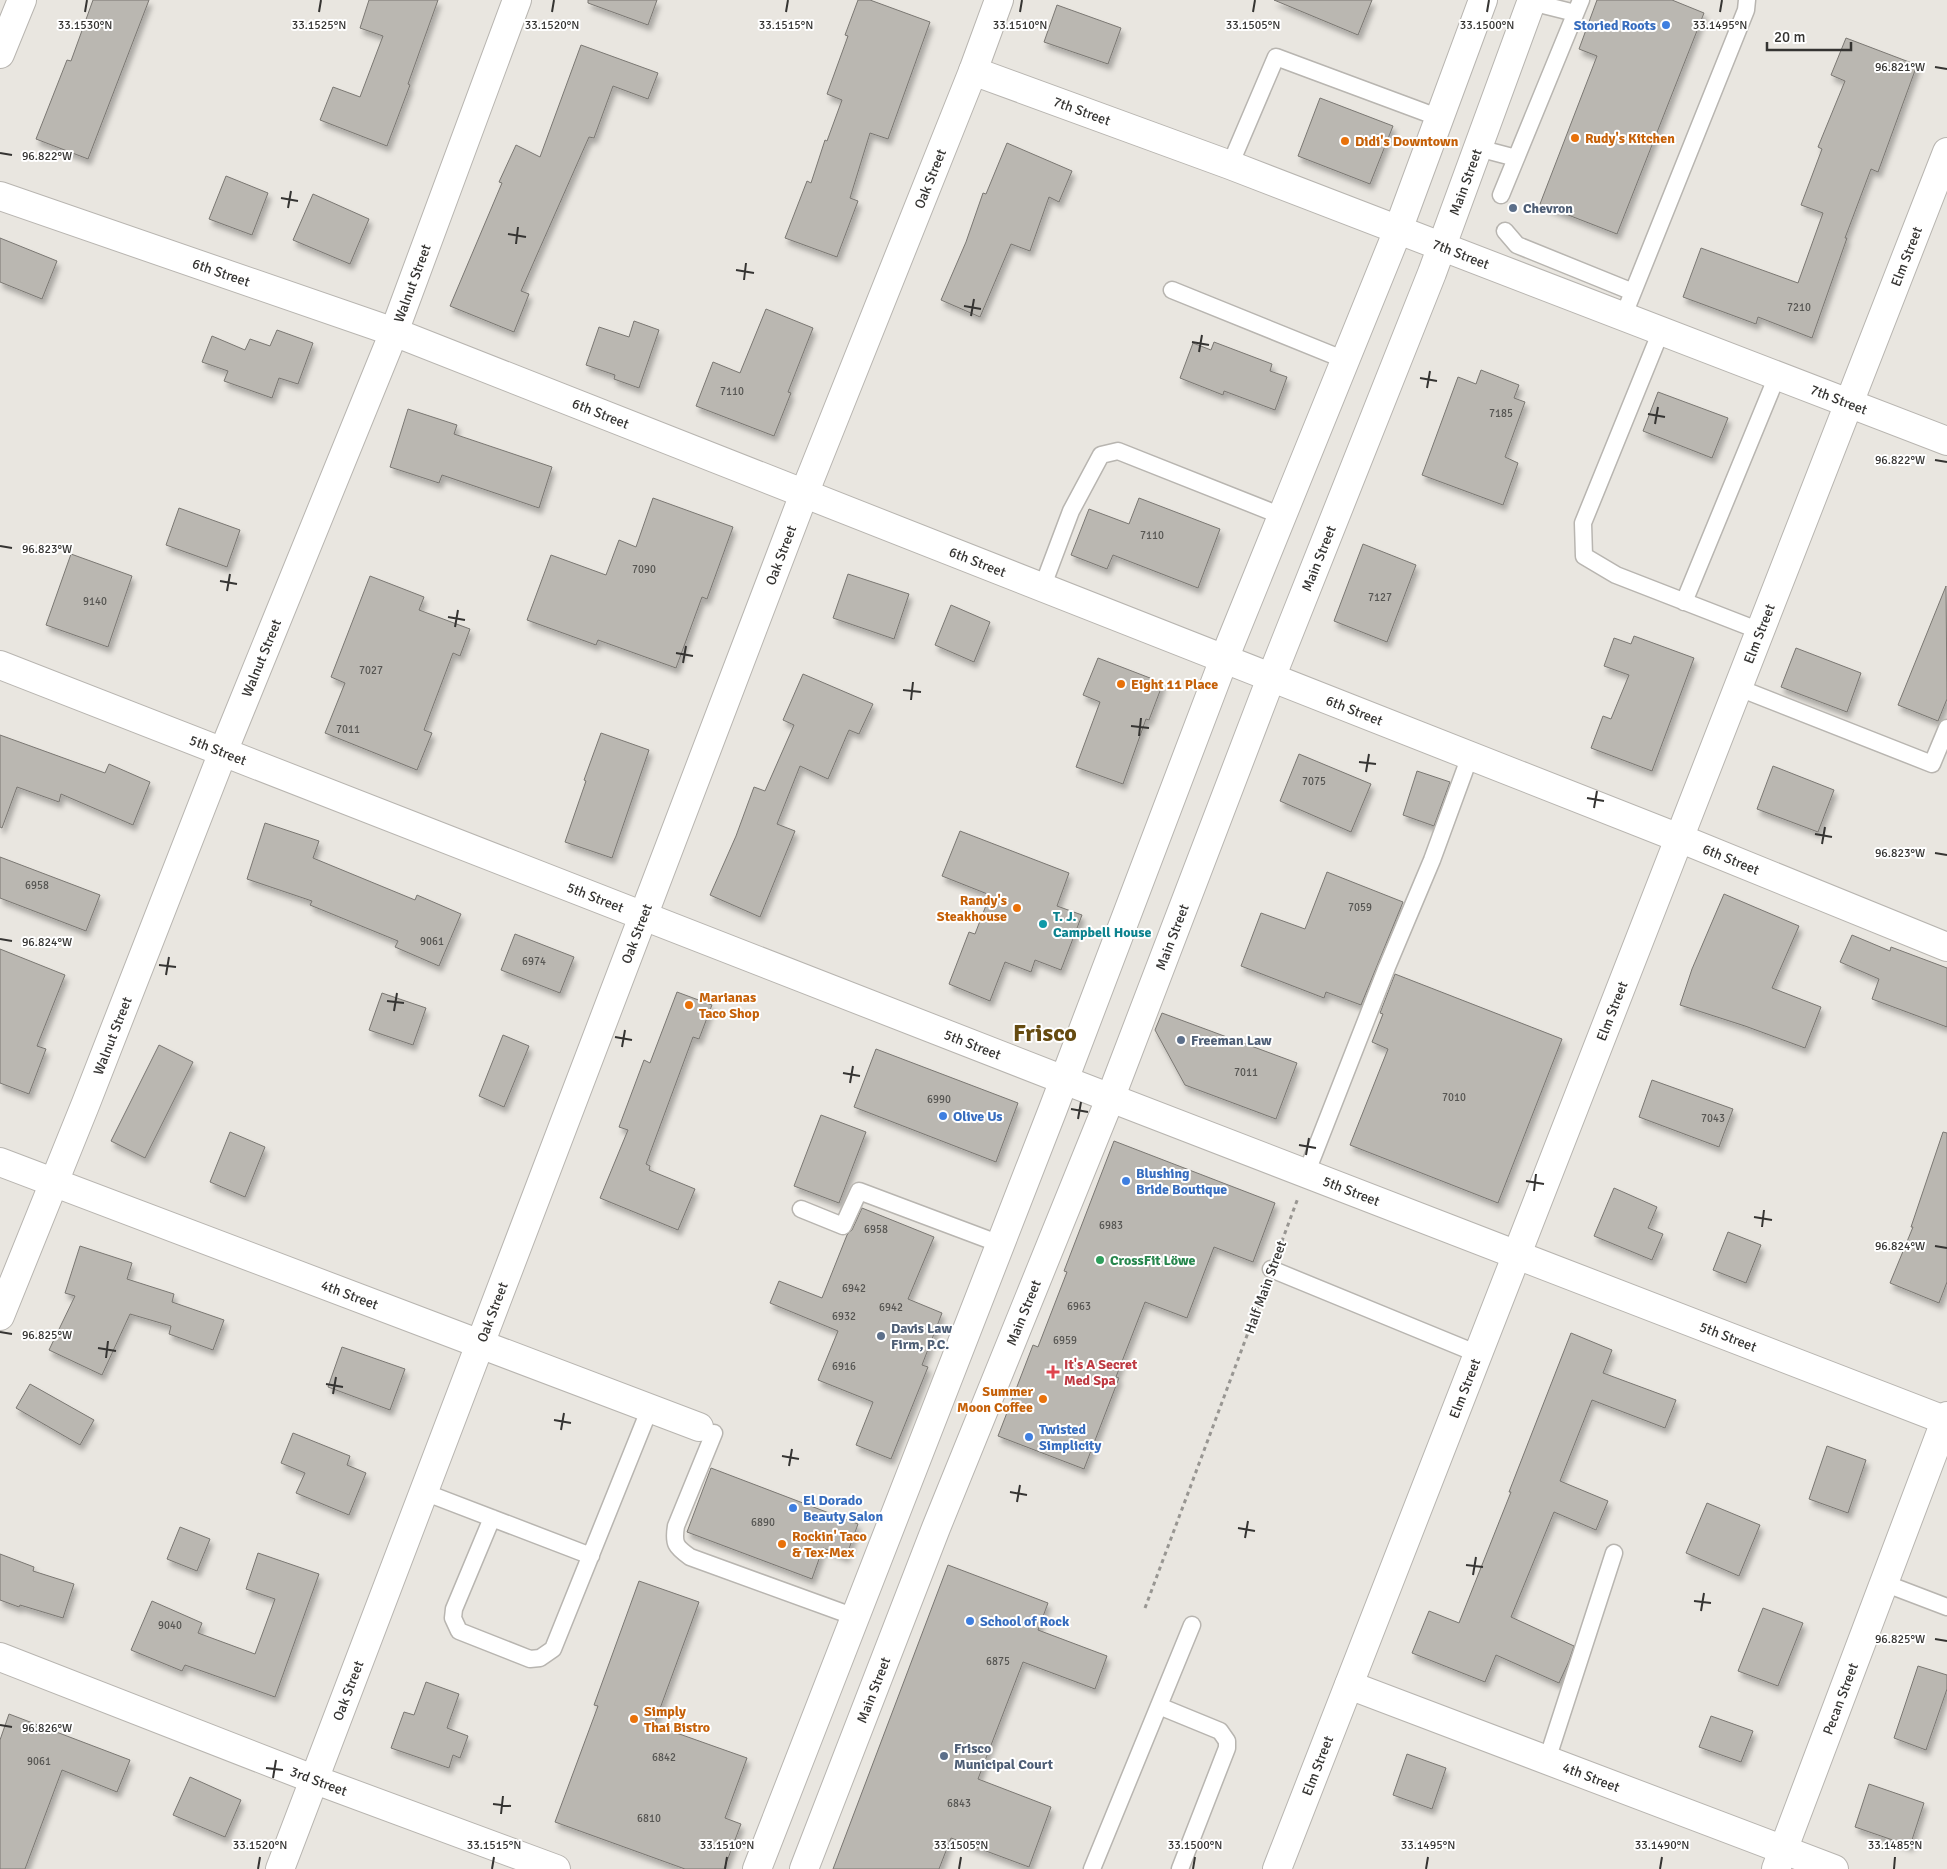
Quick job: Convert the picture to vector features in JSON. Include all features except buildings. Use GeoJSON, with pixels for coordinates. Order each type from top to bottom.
{"type":"FeatureCollection","features":[{"type":"Feature","properties":{"kind":"street"},"geometry":{"type":"LineString","coordinates":[[0,54],[22,0]]}},
{"type":"Feature","properties":{"kind":"street","name":"Walnut Street"},"geometry":{"type":"LineString","coordinates":[[0,1316],[224,752],[394,332],[516,0]]}},
{"type":"Feature","properties":{"kind":"street","name":"Oak Street"},"geometry":{"type":"LineString","coordinates":[[280,1869],[804,494],[973,71],[998,0]]}},
{"type":"Feature","properties":{"kind":"street"},"geometry":{"type":"LineString","coordinates":[[757,1869],[1064,1080],[1224,659],[1398,230],[1483,0]]}},
{"type":"Feature","properties":{"kind":"street","name":"Main Street"},"geometry":{"type":"LineString","coordinates":[[804,1869],[936,1528],[1110,1099],[1271,678],[1443,247],[1532,1]]}},
{"type":"Feature","properties":{"kind":"street","name":"7th Street"},"geometry":{"type":"LineString","coordinates":[[973,71],[1230,165],[1443,247],[1628,304],[1661,331],[1947,441]]}},
{"type":"Feature","properties":{"kind":"street","name":"Elm Street"},"geometry":{"type":"LineString","coordinates":[[1277,1869],[1947,152]]}},
{"type":"Feature","properties":{"kind":"street","name":"6th Street"},"geometry":{"type":"LineString","coordinates":[[0,196],[394,332],[1679,838],[1947,947]]}},
{"type":"Feature","properties":{"kind":"street","name":"5th Street"},"geometry":{"type":"LineString","coordinates":[[0,665],[1110,1099],[1946,1419]]}},
{"type":"Feature","properties":{"kind":"street","name":"4th Street"},"geometry":{"type":"LineString","coordinates":[[0,1162],[706,1430]]}},
{"type":"Feature","properties":{"kind":"street","name":"Pecan Street"},"geometry":{"type":"LineString","coordinates":[[1780,1859],[1946,1419]]}},
{"type":"Feature","properties":{"kind":"street","name":"3rd Street"},"geometry":{"type":"LineString","coordinates":[[0,1656],[313,1779],[556,1869]]}},
{"type":"Feature","properties":{"kind":"street","name":"4th Street"},"geometry":{"type":"LineString","coordinates":[[1349,1685],[1547,1760],[1780,1859],[1834,1869]]}},
{"type":"Feature","properties":{"kind":"lane"},"geometry":{"type":"LineString","coordinates":[[1505,231],[1517,245],[1628,304],[1746,10],[1747,0]]}},
{"type":"Feature","properties":{"kind":"lane"},"geometry":{"type":"LineString","coordinates":[[1501,195],[1578,6],[1532,1]]}},
{"type":"Feature","properties":{"kind":"lane"},"geometry":{"type":"LineString","coordinates":[[1230,165],[1276,57],[1440,118]]}},
{"type":"Feature","properties":{"kind":"lane"},"geometry":{"type":"LineString","coordinates":[[1478,148],[1516,158]]}},
{"type":"Feature","properties":{"kind":"lane"},"geometry":{"type":"LineString","coordinates":[[1172,290],[1345,360]]}},
{"type":"Feature","properties":{"kind":"lane"},"geometry":{"type":"LineString","coordinates":[[1661,331],[1583,523],[1584,556],[1616,575],[1760,631]]}},
{"type":"Feature","properties":{"kind":"lane"},"geometry":{"type":"LineString","coordinates":[[1684,602],[1777,376]]}},
{"type":"Feature","properties":{"kind":"lane"},"geometry":{"type":"LineString","coordinates":[[1042,588],[1071,511],[1101,456],[1118,452],[1282,516]]}},
{"type":"Feature","properties":{"kind":"lane"},"geometry":{"type":"LineString","coordinates":[[1739,688],[1932,764],[1947,728]]}},
{"type":"Feature","properties":{"kind":"lane"},"geometry":{"type":"LineString","coordinates":[[1306,1174],[1387,967],[1432,860],[1470,756]]}},
{"type":"Feature","properties":{"kind":"lane"},"geometry":{"type":"LineString","coordinates":[[802,1209],[843,1226],[859,1191],[1000,1244]]}},
{"type":"Feature","properties":{"kind":"lane"},"geometry":{"type":"LineString","coordinates":[[1271,1269],[1478,1354]]}},
{"type":"Feature","properties":{"kind":"lane"},"geometry":{"type":"LineString","coordinates":[[492,1518],[454,1609],[453,1618],[459,1631],[530,1659],[540,1658],[553,1649],[650,1408]]}},
{"type":"Feature","properties":{"kind":"lane"},"geometry":{"type":"LineString","coordinates":[[706,1430],[676,1526],[674,1538],[678,1549],[690,1556],[855,1617]]}},
{"type":"Feature","properties":{"kind":"lane"},"geometry":{"type":"LineString","coordinates":[[424,1492],[591,1556]]}},
{"type":"Feature","properties":{"kind":"lane"},"geometry":{"type":"LineString","coordinates":[[1547,1760],[1614,1553]]}},
{"type":"Feature","properties":{"kind":"lane"},"geometry":{"type":"LineString","coordinates":[[1884,1582],[1947,1607]]}},
{"type":"Feature","properties":{"kind":"lane"},"geometry":{"type":"LineString","coordinates":[[1092,1869],[1192,1625]]}},
{"type":"Feature","properties":{"kind":"lane"},"geometry":{"type":"LineString","coordinates":[[1159,1706],[1220,1731],[1227,1741],[1227,1748],[1180,1869]]}},
{"type":"Feature","properties":{"kind":"path","name":"Half Main Street"},"geometry":{"type":"LineString","coordinates":[[1145,1608],[1306,1174]]}},
{"type":"Feature","properties":{"kind":"place","name":"Storied Roots"},"geometry":{"type":"Point","coordinates":[1666,25]}},
{"type":"Feature","properties":{"kind":"place","name":"Rudy's Kitchen"},"geometry":{"type":"Point","coordinates":[1575,138]}},
{"type":"Feature","properties":{"kind":"place","name":"Didi's Downtown"},"geometry":{"type":"Point","coordinates":[1345,141]}},
{"type":"Feature","properties":{"kind":"place","name":"Chevron"},"geometry":{"type":"Point","coordinates":[1513,208]}},
{"type":"Feature","properties":{"kind":"place","name":"Eight 11 Place"},"geometry":{"type":"Point","coordinates":[1121,684]}},
{"type":"Feature","properties":{"kind":"place","name":"Randy's Steakhouse"},"geometry":{"type":"Point","coordinates":[1017,908]}},
{"type":"Feature","properties":{"kind":"place","name":"T. J. Campbell House"},"geometry":{"type":"Point","coordinates":[1043,924]}},
{"type":"Feature","properties":{"kind":"place","name":"Marianas Taco Shop"},"geometry":{"type":"Point","coordinates":[689,1005]}},
{"type":"Feature","properties":{"kind":"place","name":"Freeman Law"},"geometry":{"type":"Point","coordinates":[1181,1040]}},
{"type":"Feature","properties":{"kind":"place","name":"Olive Us"},"geometry":{"type":"Point","coordinates":[943,1116]}},
{"type":"Feature","properties":{"kind":"place","name":"Blushing Bride Boutique"},"geometry":{"type":"Point","coordinates":[1126,1181]}},
{"type":"Feature","properties":{"kind":"place","name":"CrossFit Löwe"},"geometry":{"type":"Point","coordinates":[1100,1260]}},
{"type":"Feature","properties":{"kind":"place","name":"Davis Law Firm, P.C."},"geometry":{"type":"Point","coordinates":[881,1336]}},
{"type":"Feature","properties":{"kind":"place","name":"It's A Secret Med Spa"},"geometry":{"type":"Point","coordinates":[1053,1372]}},
{"type":"Feature","properties":{"kind":"place","name":"Summer Moon Coffee"},"geometry":{"type":"Point","coordinates":[1043,1399]}},
{"type":"Feature","properties":{"kind":"place","name":"Twisted Simplicity"},"geometry":{"type":"Point","coordinates":[1029,1437]}},
{"type":"Feature","properties":{"kind":"place","name":"El Dorado Beauty Salon"},"geometry":{"type":"Point","coordinates":[793,1508]}},
{"type":"Feature","properties":{"kind":"place","name":"Rockin' Taco & Tex-Mex"},"geometry":{"type":"Point","coordinates":[782,1544]}},
{"type":"Feature","properties":{"kind":"place","name":"School of Rock"},"geometry":{"type":"Point","coordinates":[970,1621]}},
{"type":"Feature","properties":{"kind":"place","name":"Simply Thai Bistro"},"geometry":{"type":"Point","coordinates":[634,1719]}},
{"type":"Feature","properties":{"kind":"place","name":"Frisco Municipal Court"},"geometry":{"type":"Point","coordinates":[944,1756]}},
{"type":"Feature","properties":{"kind":"district","name":"Frisco"},"geometry":{"type":"Point","coordinates":[1045,1033]}}]}
